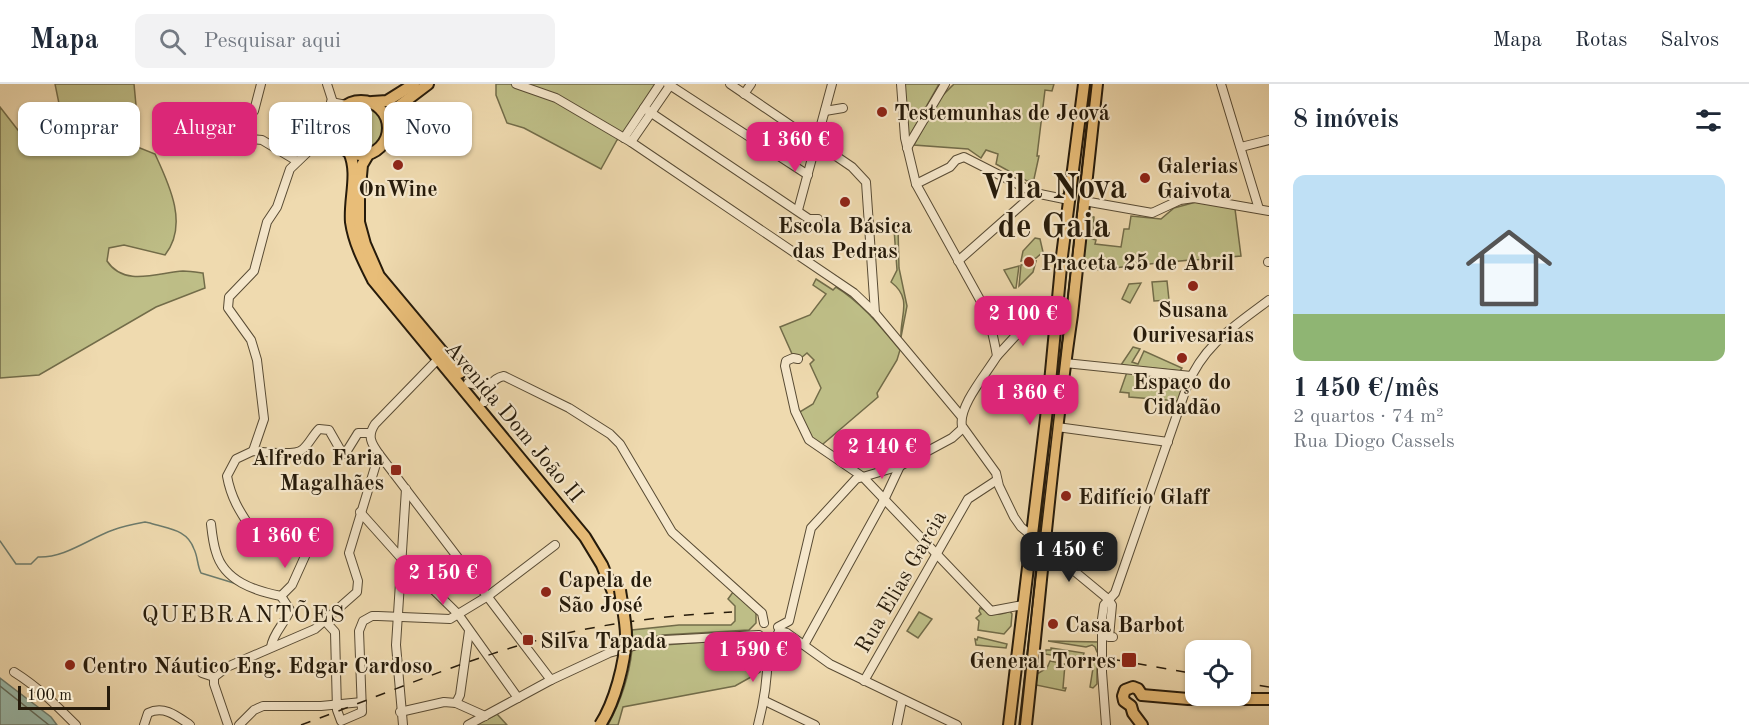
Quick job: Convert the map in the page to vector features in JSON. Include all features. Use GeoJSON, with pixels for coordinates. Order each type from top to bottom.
{"type":"FeatureCollection","features":[{"type":"Feature","properties":{"kind":"main road"},"geometry":{"type":"LineString","coordinates":[[372,102],[387,101],[414,84]]}},
{"type":"Feature","properties":{"kind":"main road"},"geometry":{"type":"LineString","coordinates":[[404,102],[428,84]]}},
{"type":"Feature","properties":{"kind":"main road"},"geometry":{"type":"LineString","coordinates":[[1010,725],[1048,393],[1050,319],[1070,200],[1084,84]]}},
{"type":"Feature","properties":{"kind":"main road"},"geometry":{"type":"LineString","coordinates":[[1026,725],[1097,84]]}},
{"type":"Feature","properties":{"kind":"main road"},"geometry":{"type":"LineString","coordinates":[[356,102],[363,100],[371,102]]}},
{"type":"Feature","properties":{"kind":"main road"},"geometry":{"type":"LineString","coordinates":[[372,103],[384,114]]}},
{"type":"Feature","properties":{"kind":"main road"},"geometry":{"type":"LineString","coordinates":[[372,151],[384,142]]}},
{"type":"Feature","properties":{"kind":"main road","name":"Avenida Dom João II"},"geometry":{"type":"LineString","coordinates":[[351,156],[353,162],[351,223],[357,247],[373,280],[484,402],[591,533],[608,562],[626,636],[620,678],[606,716],[600,725]]}},
{"type":"Feature","properties":{"kind":"main road","name":"Avenida Dom João II"},"geometry":{"type":"LineString","coordinates":[[367,156],[362,165],[359,222],[365,244],[380,276],[585,537],[616,591],[618,636],[612,676],[600,712],[591,725]]}},
{"type":"Feature","properties":{"kind":"main road"},"geometry":{"type":"LineString","coordinates":[[1070,200],[1084,201]]}},
{"type":"Feature","properties":{"kind":"main road"},"geometry":{"type":"LineString","coordinates":[[1050,319],[1072,315]]}},
{"type":"Feature","properties":{"kind":"main road"},"geometry":{"type":"LineString","coordinates":[[1142,695],[1140,703],[1131,706],[1126,704],[1123,698],[1125,690],[1130,687],[1136,688],[1142,695],[1173,698],[1269,699]]}},
{"type":"Feature","properties":{"kind":"main road"},"geometry":{"type":"LineString","coordinates":[[1131,706],[1132,713],[1142,725]]}},
{"type":"Feature","properties":{"kind":"street"},"geometry":{"type":"LineString","coordinates":[[256,102],[261,84]]}},
{"type":"Feature","properties":{"kind":"street"},"geometry":{"type":"LineString","coordinates":[[327,84],[332,102]]}},
{"type":"Feature","properties":{"kind":"street"},"geometry":{"type":"LineString","coordinates":[[516,84],[556,98],[628,140],[855,293],[875,313],[961,416]]}},
{"type":"Feature","properties":{"kind":"street"},"geometry":{"type":"LineString","coordinates":[[648,110],[660,84]]}},
{"type":"Feature","properties":{"kind":"street"},"geometry":{"type":"LineString","coordinates":[[628,140],[669,84],[808,175]]}},
{"type":"Feature","properties":{"kind":"street"},"geometry":{"type":"LineString","coordinates":[[730,84],[852,167],[866,182],[875,313]]}},
{"type":"Feature","properties":{"kind":"street"},"geometry":{"type":"LineString","coordinates":[[744,94],[751,84]]}},
{"type":"Feature","properties":{"kind":"street"},"geometry":{"type":"LineString","coordinates":[[798,210],[832,84]]}},
{"type":"Feature","properties":{"kind":"street"},"geometry":{"type":"LineString","coordinates":[[901,84],[907,148],[916,184],[987,315],[997,356]]}},
{"type":"Feature","properties":{"kind":"street"},"geometry":{"type":"LineString","coordinates":[[907,148],[945,84]]}},
{"type":"Feature","properties":{"kind":"street"},"geometry":{"type":"LineString","coordinates":[[1221,84],[1259,209]]}},
{"type":"Feature","properties":{"kind":"street"},"geometry":{"type":"LineString","coordinates":[[825,111],[843,108]]}},
{"type":"Feature","properties":{"kind":"street"},"geometry":{"type":"LineString","coordinates":[[648,110],[809,219],[818,219]]}},
{"type":"Feature","properties":{"kind":"street"},"geometry":{"type":"LineString","coordinates":[[257,140],[261,140],[297,161]]}},
{"type":"Feature","properties":{"kind":"street"},"geometry":{"type":"LineString","coordinates":[[1241,147],[1269,140]]}},
{"type":"Feature","properties":{"kind":"street"},"geometry":{"type":"LineString","coordinates":[[253,451],[264,419],[257,360],[251,340],[228,308],[228,303],[234,291],[254,271],[267,222],[277,207],[286,176],[303,156]]}},
{"type":"Feature","properties":{"kind":"street"},"geometry":{"type":"LineString","coordinates":[[916,184],[950,167],[956,160],[964,157],[1035,193],[1070,200]]}},
{"type":"Feature","properties":{"kind":"street"},"geometry":{"type":"LineString","coordinates":[[958,261],[1035,193]]}},
{"type":"Feature","properties":{"kind":"street"},"geometry":{"type":"LineString","coordinates":[[1084,201],[1152,213],[1180,200],[1194,198],[1269,210]]}},
{"type":"Feature","properties":{"kind":"street"},"geometry":{"type":"LineString","coordinates":[[855,293],[872,283]]}},
{"type":"Feature","properties":{"kind":"street"},"geometry":{"type":"LineString","coordinates":[[1106,725],[1102,672],[1104,605],[1114,595],[1119,582],[1191,376],[1201,358],[1214,342],[1269,300]]}},
{"type":"Feature","properties":{"kind":"street"},"geometry":{"type":"LineString","coordinates":[[987,315],[1001,314]]}},
{"type":"Feature","properties":{"kind":"street"},"geometry":{"type":"LineString","coordinates":[[1030,320],[997,356],[966,405],[961,416],[961,423],[996,473],[1014,517],[1031,536],[1108,599],[1112,605],[1109,637],[1113,636]]}},
{"type":"Feature","properties":{"kind":"street"},"geometry":{"type":"LineString","coordinates":[[441,356],[375,424],[370,433],[371,441],[551,680]]}},
{"type":"Feature","properties":{"kind":"street"},"geometry":{"type":"LineString","coordinates":[[798,359],[793,358],[786,361],[785,366],[795,411],[809,440],[862,477],[992,610],[1023,604]]}},
{"type":"Feature","properties":{"kind":"street"},"geometry":{"type":"LineString","coordinates":[[1065,363],[1191,376]]}},
{"type":"Feature","properties":{"kind":"street"},"geometry":{"type":"LineString","coordinates":[[468,383],[489,385],[500,376],[508,377],[569,408],[610,434],[620,444],[672,532],[762,614],[764,623]]}},
{"type":"Feature","properties":{"kind":"street"},"geometry":{"type":"LineString","coordinates":[[484,402],[489,385]]}},
{"type":"Feature","properties":{"kind":"street"},"geometry":{"type":"LineString","coordinates":[[1058,427],[1168,442]]}},
{"type":"Feature","properties":{"kind":"street"},"geometry":{"type":"LineString","coordinates":[[767,642],[775,640],[778,629],[789,621],[808,532],[856,479],[900,466],[952,438],[963,428]]}},
{"type":"Feature","properties":{"kind":"street"},"geometry":{"type":"LineString","coordinates":[[264,550],[231,495],[227,476],[236,459],[253,451],[297,453],[304,449],[319,429],[329,430],[345,454],[358,433],[370,433]]}},
{"type":"Feature","properties":{"kind":"street"},"geometry":{"type":"LineString","coordinates":[[214,677],[227,667],[315,629],[357,592],[358,587],[349,553],[379,454]]}},
{"type":"Feature","properties":{"kind":"street"},"geometry":{"type":"LineString","coordinates":[[804,645],[884,500],[900,466]]}},
{"type":"Feature","properties":{"kind":"street","name":"Rua Elias Garcia"},"geometry":{"type":"LineString","coordinates":[[864,681],[968,499],[997,480]]}},
{"type":"Feature","properties":{"kind":"street"},"geometry":{"type":"LineString","coordinates":[[403,725],[400,712],[396,645],[406,489]]}},
{"type":"Feature","properties":{"kind":"street"},"geometry":{"type":"LineString","coordinates":[[360,512],[402,559],[458,614],[518,698]]}},
{"type":"Feature","properties":{"kind":"street"},"geometry":{"type":"LineString","coordinates":[[211,524],[215,552],[223,567],[247,587],[281,596],[290,610],[272,640],[271,647]]}},
{"type":"Feature","properties":{"kind":"street"},"geometry":{"type":"LineString","coordinates":[[325,621],[335,632],[337,710],[341,721],[362,712],[360,625],[363,621],[372,616],[450,619],[488,596],[555,545]]}},
{"type":"Feature","properties":{"kind":"street"},"geometry":{"type":"LineString","coordinates":[[281,596],[292,585],[306,554]]}},
{"type":"Feature","properties":{"kind":"street"},"geometry":{"type":"LineString","coordinates":[[759,635],[760,626],[764,623],[773,623],[778,629],[830,664],[957,725]]}},
{"type":"Feature","properties":{"kind":"street"},"geometry":{"type":"LineString","coordinates":[[456,703],[460,695],[469,631]]}},
{"type":"Feature","properties":{"kind":"street"},"geometry":{"type":"LineString","coordinates":[[468,725],[551,680],[609,652],[644,643],[759,635],[767,642],[768,655],[765,701],[758,725]]}},
{"type":"Feature","properties":{"kind":"street"},"geometry":{"type":"LineString","coordinates":[[14,672],[33,684],[76,725]]}},
{"type":"Feature","properties":{"kind":"street"},"geometry":{"type":"LineString","coordinates":[[202,673],[214,677]]}},
{"type":"Feature","properties":{"kind":"street"},"geometry":{"type":"LineString","coordinates":[[214,677],[214,684],[228,725]]}},
{"type":"Feature","properties":{"kind":"street"},"geometry":{"type":"LineString","coordinates":[[897,725],[902,700]]}},
{"type":"Feature","properties":{"kind":"street"},"geometry":{"type":"LineString","coordinates":[[765,701],[815,725]]}},
{"type":"Feature","properties":{"kind":"street"},"geometry":{"type":"LineString","coordinates":[[239,725],[254,710],[263,706],[362,702]]}},
{"type":"Feature","properties":{"kind":"street"},"geometry":{"type":"LineString","coordinates":[[400,712],[444,702],[456,703],[485,716]]}},
{"type":"Feature","properties":{"kind":"street"},"geometry":{"type":"LineString","coordinates":[[144,725],[148,713],[162,710],[176,715],[190,725]]}},
{"type":"Feature","properties":{"kind":"green space"},"geometry":{"type":"Polygon","coordinates":[[[55,84],[134,84],[136,102],[59,102],[55,84]]]}},
{"type":"Feature","properties":{"kind":"green space"},"geometry":{"type":"Polygon","coordinates":[[[496,84],[659,84],[631,131],[617,140],[601,169],[524,128],[507,123],[496,95],[496,84]]]}},
{"type":"Feature","properties":{"kind":"green space"},"geometry":{"type":"Polygon","coordinates":[[[904,84],[939,84],[909,137],[908,137],[904,84]]]}},
{"type":"Feature","properties":{"kind":"green space"},"geometry":{"type":"Polygon","coordinates":[[[954,84],[1054,84],[1052,91],[1045,90],[1037,156],[1039,156],[1034,179],[1027,181],[996,164],[998,154],[986,150],[981,158],[968,149],[914,145],[940,98],[954,84]]]}},
{"type":"Feature","properties":{"kind":"green space"},"geometry":{"type":"Polygon","coordinates":[[[0,107],[18,130],[18,156],[140,156],[140,148],[156,156],[174,204],[176,231],[172,243],[165,255],[124,245],[109,248],[107,261],[122,274],[132,276],[152,276],[183,271],[203,273],[205,288],[156,307],[39,375],[0,378],[0,107]]]}},
{"type":"Feature","properties":{"kind":"green space"},"geometry":{"type":"Polygon","coordinates":[[[372,107],[382,118],[382,136],[372,147],[372,107]]]}},
{"type":"Feature","properties":{"kind":"green space"},"geometry":{"type":"Polygon","coordinates":[[[1196,202],[1235,209],[1241,256],[1195,260],[1194,257],[1190,257],[1190,260],[1139,265],[1132,263],[1132,266],[1095,270],[1083,262],[1089,216],[1094,217],[1092,239],[1096,240],[1095,244],[1121,247],[1124,229],[1129,229],[1131,216],[1161,219],[1174,208],[1196,202]]]}},
{"type":"Feature","properties":{"kind":"green space"},"geometry":{"type":"Polygon","coordinates":[[[898,227],[899,268],[907,306],[901,337],[904,301],[898,288],[891,282],[897,270],[894,229],[898,227]]]}},
{"type":"Feature","properties":{"kind":"green space"},"geometry":{"type":"Polygon","coordinates":[[[1035,238],[1040,239],[1043,252],[1036,258],[1021,261],[1023,251],[1035,238]]]}},
{"type":"Feature","properties":{"kind":"green space"},"geometry":{"type":"Polygon","coordinates":[[[1036,261],[1033,272],[1019,286],[1021,265],[1036,261]]]}},
{"type":"Feature","properties":{"kind":"green space"},"geometry":{"type":"Polygon","coordinates":[[[1019,266],[1016,288],[1014,288],[1004,270],[1019,266]]]}},
{"type":"Feature","properties":{"kind":"green space"},"geometry":{"type":"Polygon","coordinates":[[[816,279],[833,290],[836,287],[854,300],[900,350],[897,360],[877,393],[878,397],[823,444],[823,448],[810,439],[798,413],[813,404],[821,388],[810,364],[814,360],[807,353],[801,358],[793,356],[780,327],[810,315],[826,294],[813,285],[816,279]]]}},
{"type":"Feature","properties":{"kind":"green space"},"geometry":{"type":"Polygon","coordinates":[[[1167,281],[1169,300],[1154,301],[1152,282],[1167,281]]]}},
{"type":"Feature","properties":{"kind":"green space"},"geometry":{"type":"Polygon","coordinates":[[[1141,283],[1130,303],[1122,299],[1129,284],[1141,283]]]}},
{"type":"Feature","properties":{"kind":"green space"},"geometry":{"type":"Polygon","coordinates":[[[1133,347],[1140,349],[1132,362],[1138,364],[1144,351],[1182,368],[1180,371],[1121,365],[1133,347]]]}},
{"type":"Feature","properties":{"kind":"green space"},"geometry":{"type":"Polygon","coordinates":[[[1127,372],[1180,378],[1184,385],[1178,401],[1129,397],[1129,393],[1120,392],[1127,372]]]}},
{"type":"Feature","properties":{"kind":"green space"},"geometry":{"type":"Polygon","coordinates":[[[733,592],[756,612],[756,623],[749,630],[662,635],[633,641],[632,630],[679,625],[731,625],[735,621],[735,606],[728,599],[733,592]]]}},
{"type":"Feature","properties":{"kind":"green space"},"geometry":{"type":"Polygon","coordinates":[[[980,608],[994,614],[1010,611],[1011,626],[1004,634],[978,630],[979,621],[976,618],[981,614],[980,608]]]}},
{"type":"Feature","properties":{"kind":"green space"},"geometry":{"type":"Polygon","coordinates":[[[919,612],[932,619],[918,638],[907,631],[919,612]]]}},
{"type":"Feature","properties":{"kind":"green space"},"geometry":{"type":"Polygon","coordinates":[[[978,637],[1007,644],[1006,648],[976,645],[975,639],[977,640],[978,637]]]}},
{"type":"Feature","properties":{"kind":"green space"},"geometry":{"type":"Polygon","coordinates":[[[746,639],[761,647],[760,672],[735,686],[623,707],[618,725],[608,725],[624,689],[632,650],[664,645],[746,639]]]}},
{"type":"Feature","properties":{"kind":"green space"},"geometry":{"type":"Polygon","coordinates":[[[1048,641],[1100,642],[1099,653],[1092,645],[1086,647],[1048,641]]]}},
{"type":"Feature","properties":{"kind":"green space"},"geometry":{"type":"Polygon","coordinates":[[[1051,648],[1084,653],[1082,661],[1045,654],[1046,650],[1051,650],[1051,648]]]}},
{"type":"Feature","properties":{"kind":"green space"},"geometry":{"type":"Polygon","coordinates":[[[1095,658],[1097,659],[1097,684],[1093,688],[1090,687],[1093,668],[1091,665],[1095,658]]]}},
{"type":"Feature","properties":{"kind":"green space"},"geometry":{"type":"Polygon","coordinates":[[[1050,661],[1065,664],[1063,688],[1066,688],[1065,691],[1036,685],[1037,674],[1047,668],[1050,661]]]}},
{"type":"Feature","properties":{"kind":"green space"},"geometry":{"type":"Polygon","coordinates":[[[497,714],[507,725],[476,725],[497,714]]]}},
{"type":"Feature","properties":{"kind":"water"},"geometry":{"type":"Polygon","coordinates":[[[0,678],[51,717],[57,725],[0,725],[0,678]]]}},
{"type":"Feature","properties":{"kind":"waterway"},"geometry":{"type":"LineString","coordinates":[[0,541],[16,564],[31,564],[38,557],[58,554],[117,529],[145,522],[176,531],[187,537],[195,552],[201,573],[237,584]]}},
{"type":"Feature","properties":{"kind":"tunnel"},"geometry":{"type":"LineString","coordinates":[[1001,314],[1032,318]]}},
{"type":"Feature","properties":{"kind":"tram line"},"geometry":{"type":"LineString","coordinates":[[1019,725],[1092,84]]}},
{"type":"Feature","properties":{"kind":"railway"},"geometry":{"type":"LineString","coordinates":[[301,725],[449,669],[527,643],[614,624],[672,616],[732,612]]}},
{"type":"Feature","properties":{"kind":"railway"},"geometry":{"type":"LineString","coordinates":[[1117,660],[1185,672]]}},
{"type":"Feature","properties":{"kind":"railway"},"geometry":{"type":"LineString","coordinates":[[1251,684],[1269,687]]}},
{"type":"Feature","properties":{"kind":"place","name":"Testemunhas de Jeová"},"geometry":{"type":"Point","coordinates":[882,112]}},
{"type":"Feature","properties":{"kind":"place","name":"OnWine"},"geometry":{"type":"Point","coordinates":[398,165]}},
{"type":"Feature","properties":{"kind":"place","name":"Galerias Gaivota"},"geometry":{"type":"Point","coordinates":[1145,178]}},
{"type":"Feature","properties":{"kind":"place","name":"Escola Básica das Pedras"},"geometry":{"type":"Point","coordinates":[845,202]}},
{"type":"Feature","properties":{"kind":"place","name":"Praceta 25 de Abril"},"geometry":{"type":"Point","coordinates":[1029,262]}},
{"type":"Feature","properties":{"kind":"place","name":"Susana Ourivesarias"},"geometry":{"type":"Point","coordinates":[1193,286]}},
{"type":"Feature","properties":{"kind":"place","name":"Espaço do Cidadão"},"geometry":{"type":"Point","coordinates":[1182,358]}},
{"type":"Feature","properties":{"kind":"place","name":"Alfredo Faria Magalhães"},"geometry":{"type":"Point","coordinates":[396,470]}},
{"type":"Feature","properties":{"kind":"place","name":"Edifício Glaff"},"geometry":{"type":"Point","coordinates":[1066,496]}},
{"type":"Feature","properties":{"kind":"place","name":"Capela de São José"},"geometry":{"type":"Point","coordinates":[546,592]}},
{"type":"Feature","properties":{"kind":"place","name":"Casa Barbot"},"geometry":{"type":"Point","coordinates":[1053,624]}},
{"type":"Feature","properties":{"kind":"place","name":"Silva Tapada"},"geometry":{"type":"Point","coordinates":[528,640]}},
{"type":"Feature","properties":{"kind":"place","name":"General Torres"},"geometry":{"type":"Point","coordinates":[1129,660]}},
{"type":"Feature","properties":{"kind":"place","name":"Centro Náutico Eng. Edgar Cardoso"},"geometry":{"type":"Point","coordinates":[70,665]}},
{"type":"Feature","properties":{"kind":"district","name":"Vila Nova de Gaia"},"geometry":{"type":"Point","coordinates":[1054,206]}},
{"type":"Feature","properties":{"kind":"district","name":"QUEBRANTÕES"},"geometry":{"type":"Point","coordinates":[244,614]}}]}
